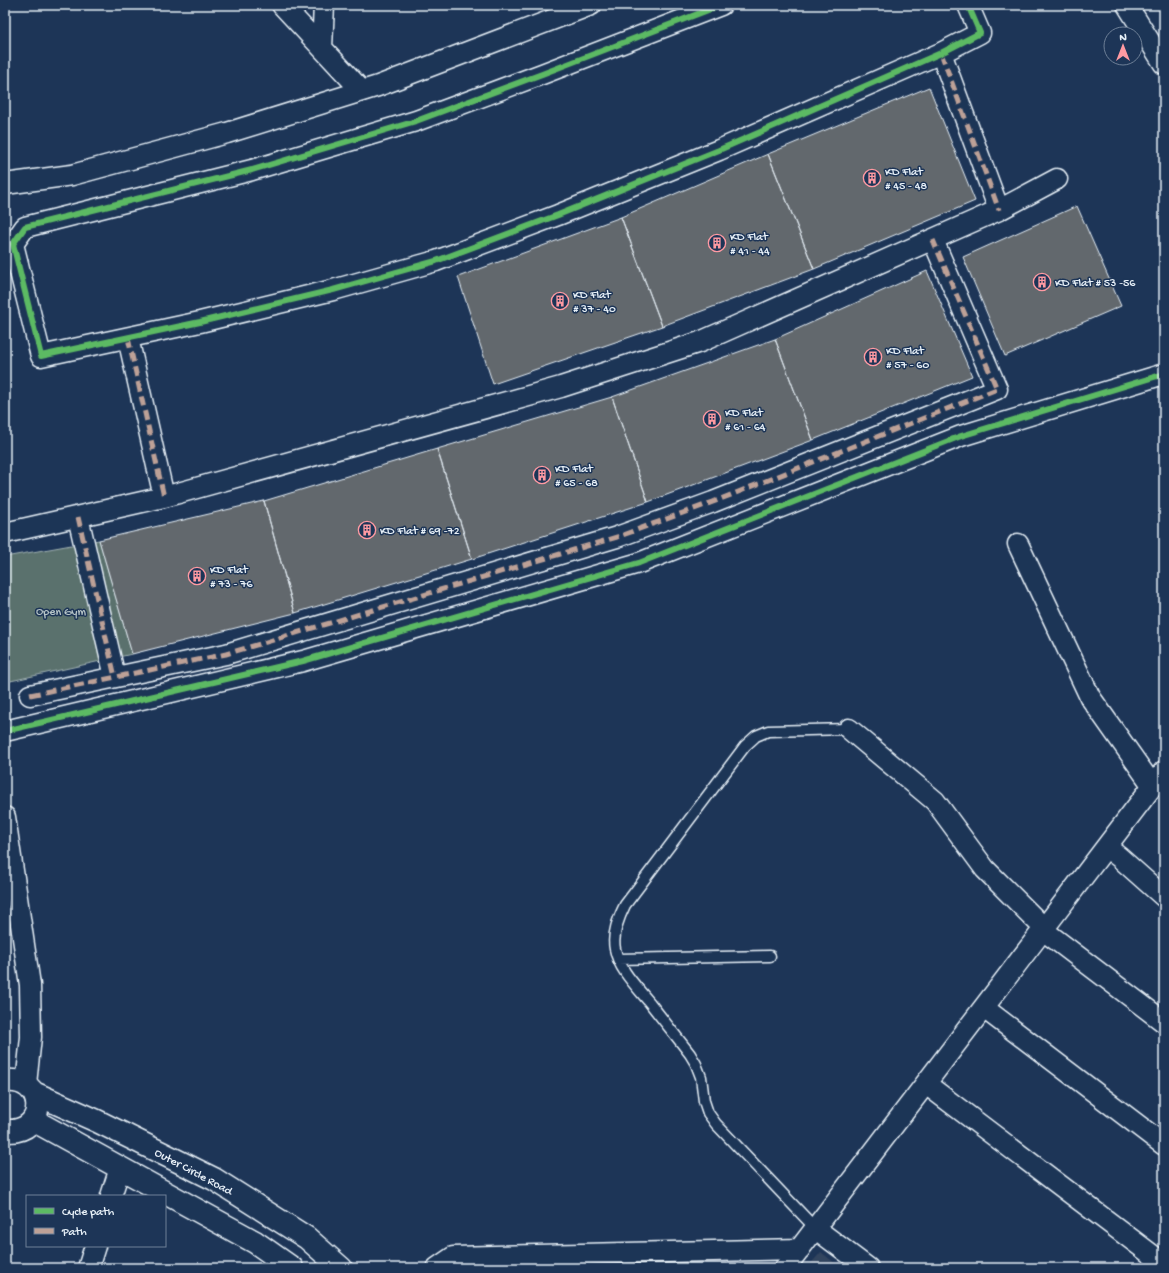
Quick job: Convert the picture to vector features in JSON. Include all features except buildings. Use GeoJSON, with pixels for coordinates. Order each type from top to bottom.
{"type":"FeatureCollection","features":[{"type":"Feature","properties":{"kind":"main road"},"geometry":{"type":"LineString","coordinates":[[5,1131],[15,1131],[25,1128],[33,1120],[37,1111],[37,1102],[22,1086]]}},
{"type":"Feature","properties":{"kind":"main road","name":"Outer Circle Road"},"geometry":{"type":"LineString","coordinates":[[22,1086],[214,1179],[307,1238],[341,1268]]}},
{"type":"Feature","properties":{"kind":"main road"},"geometry":{"type":"LineString","coordinates":[[33,1120],[255,1242],[292,1268]]}},
{"type":"Feature","properties":{"kind":"street"},"geometry":{"type":"LineString","coordinates":[[282,5],[362,91]]}},
{"type":"Feature","properties":{"kind":"street"},"geometry":{"type":"LineString","coordinates":[[322,48],[324,5]]}},
{"type":"Feature","properties":{"kind":"street"},"geometry":{"type":"LineString","coordinates":[[5,184],[72,175],[227,133],[362,91],[592,5]]}},
{"type":"Feature","properties":{"kind":"street"},"geometry":{"type":"LineString","coordinates":[[721,5],[416,121],[252,170],[25,227],[13,244],[41,356],[200,322],[333,290],[436,261],[558,215],[719,150],[941,52],[980,33],[968,5]]}},
{"type":"Feature","properties":{"kind":"street"},"geometry":{"type":"LineString","coordinates":[[1127,5],[1164,64]]}},
{"type":"Feature","properties":{"kind":"street"},"geometry":{"type":"LineString","coordinates":[[941,52],[999,210]]}},
{"type":"Feature","properties":{"kind":"street"},"geometry":{"type":"LineString","coordinates":[[5,533],[164,497],[561,387],[700,342],[933,240],[999,210],[1057,180]]}},
{"type":"Feature","properties":{"kind":"street"},"geometry":{"type":"LineString","coordinates":[[30,696],[226,654],[617,537],[713,502],[997,389],[933,240]]}},
{"type":"Feature","properties":{"kind":"street"},"geometry":{"type":"LineString","coordinates":[[128,338],[164,497]]}},
{"type":"Feature","properties":{"kind":"street"},"geometry":{"type":"LineString","coordinates":[[5,731],[303,661],[639,563],[962,436],[1164,374]]}},
{"type":"Feature","properties":{"kind":"street"},"geometry":{"type":"LineString","coordinates":[[78,517],[115,677]]}},
{"type":"Feature","properties":{"kind":"street"},"geometry":{"type":"LineString","coordinates":[[1018,544],[1090,697],[1150,782],[1161,776]]}},
{"type":"Feature","properties":{"kind":"street"},"geometry":{"type":"LineString","coordinates":[[849,729],[935,801],[985,869],[1042,925],[1043,930],[1164,1022]]}},
{"type":"Feature","properties":{"kind":"street"},"geometry":{"type":"LineString","coordinates":[[785,1268],[1161,776]]}},
{"type":"Feature","properties":{"kind":"street"},"geometry":{"type":"LineString","coordinates":[[5,816],[30,985],[31,1037],[22,1086]]}},
{"type":"Feature","properties":{"kind":"street"},"geometry":{"type":"LineString","coordinates":[[1106,847],[1164,897]]}},
{"type":"Feature","properties":{"kind":"street"},"geometry":{"type":"LineString","coordinates":[[984,1008],[1164,1144]]}},
{"type":"Feature","properties":{"kind":"street"},"geometry":{"type":"LineString","coordinates":[[926,1084],[1164,1264]]}},
{"type":"Feature","properties":{"kind":"street"},"geometry":{"type":"LineString","coordinates":[[111,1195],[120,1168]]}},
{"type":"Feature","properties":{"kind":"street"},"geometry":{"type":"LineString","coordinates":[[816,1229],[868,1268]]}},
{"type":"Feature","properties":{"kind":"street"},"geometry":{"type":"LineString","coordinates":[[88,1268],[95,1247]]}},
{"type":"Feature","properties":{"kind":"street"},"geometry":{"type":"LineString","coordinates":[[437,1268],[453,1257],[800,1249]]}},
{"type":"Feature","properties":{"kind":"lane"},"geometry":{"type":"LineString","coordinates":[[816,1229],[716,1124],[708,1113],[704,1101],[701,1077],[696,1064],[690,1054],[627,975],[618,959],[615,948],[615,933],[618,918],[625,905],[745,746],[756,736],[768,731],[849,729]]}},
{"type":"Feature","properties":{"kind":"lane"},"geometry":{"type":"LineString","coordinates":[[618,959],[770,956]]}},
{"type":"Feature","properties":{"kind":"shaded area"},"geometry":{"type":"Polygon","coordinates":[[[821,1252],[841,1268],[807,1268],[821,1252]]]}},
{"type":"Feature","properties":{"kind":"green space","name":"Open Gym"},"geometry":{"type":"Polygon","coordinates":[[[99,540],[132,654],[6,682],[5,557],[99,540]]]}},
{"type":"Feature","properties":{"kind":"marked path"},"geometry":{"type":"LineString","coordinates":[[941,53],[999,210]]}},
{"type":"Feature","properties":{"kind":"marked path"},"geometry":{"type":"LineString","coordinates":[[30,695],[226,654],[617,537],[713,502],[997,389],[933,240]]}},
{"type":"Feature","properties":{"kind":"marked path"},"geometry":{"type":"LineString","coordinates":[[128,338],[164,497]]}},
{"type":"Feature","properties":{"kind":"marked path"},"geometry":{"type":"LineString","coordinates":[[78,517],[115,677]]}},
{"type":"Feature","properties":{"kind":"cycle path"},"geometry":{"type":"LineString","coordinates":[[721,5],[416,121],[252,170],[25,227],[13,244],[41,356],[200,322],[333,290],[436,261],[558,215],[719,150],[941,53],[980,33],[968,5]]}},
{"type":"Feature","properties":{"kind":"cycle path"},"geometry":{"type":"LineString","coordinates":[[5,731],[303,661],[639,563],[961,436],[1164,374]]}},
{"type":"Feature","properties":{"kind":"place","name":"KD Flat # 45 - 48"},"geometry":{"type":"Point","coordinates":[872,178]}},
{"type":"Feature","properties":{"kind":"place","name":"KD Flat # 41 - 44"},"geometry":{"type":"Point","coordinates":[717,243]}},
{"type":"Feature","properties":{"kind":"place","name":"KD Flat # 53 -56"},"geometry":{"type":"Point","coordinates":[1042,282]}},
{"type":"Feature","properties":{"kind":"place","name":"KD Flat # 37 - 40"},"geometry":{"type":"Point","coordinates":[560,301]}},
{"type":"Feature","properties":{"kind":"place","name":"KD Flat # 57 - 60"},"geometry":{"type":"Point","coordinates":[873,357]}},
{"type":"Feature","properties":{"kind":"place","name":"KD Flat # 61 - 64"},"geometry":{"type":"Point","coordinates":[712,419]}},
{"type":"Feature","properties":{"kind":"place","name":"KD Flat # 65 - 68"},"geometry":{"type":"Point","coordinates":[542,475]}},
{"type":"Feature","properties":{"kind":"place","name":"KD Flat # 69 -72"},"geometry":{"type":"Point","coordinates":[367,530]}},
{"type":"Feature","properties":{"kind":"place","name":"KD Flat # 73 - 76"},"geometry":{"type":"Point","coordinates":[197,576]}}]}
